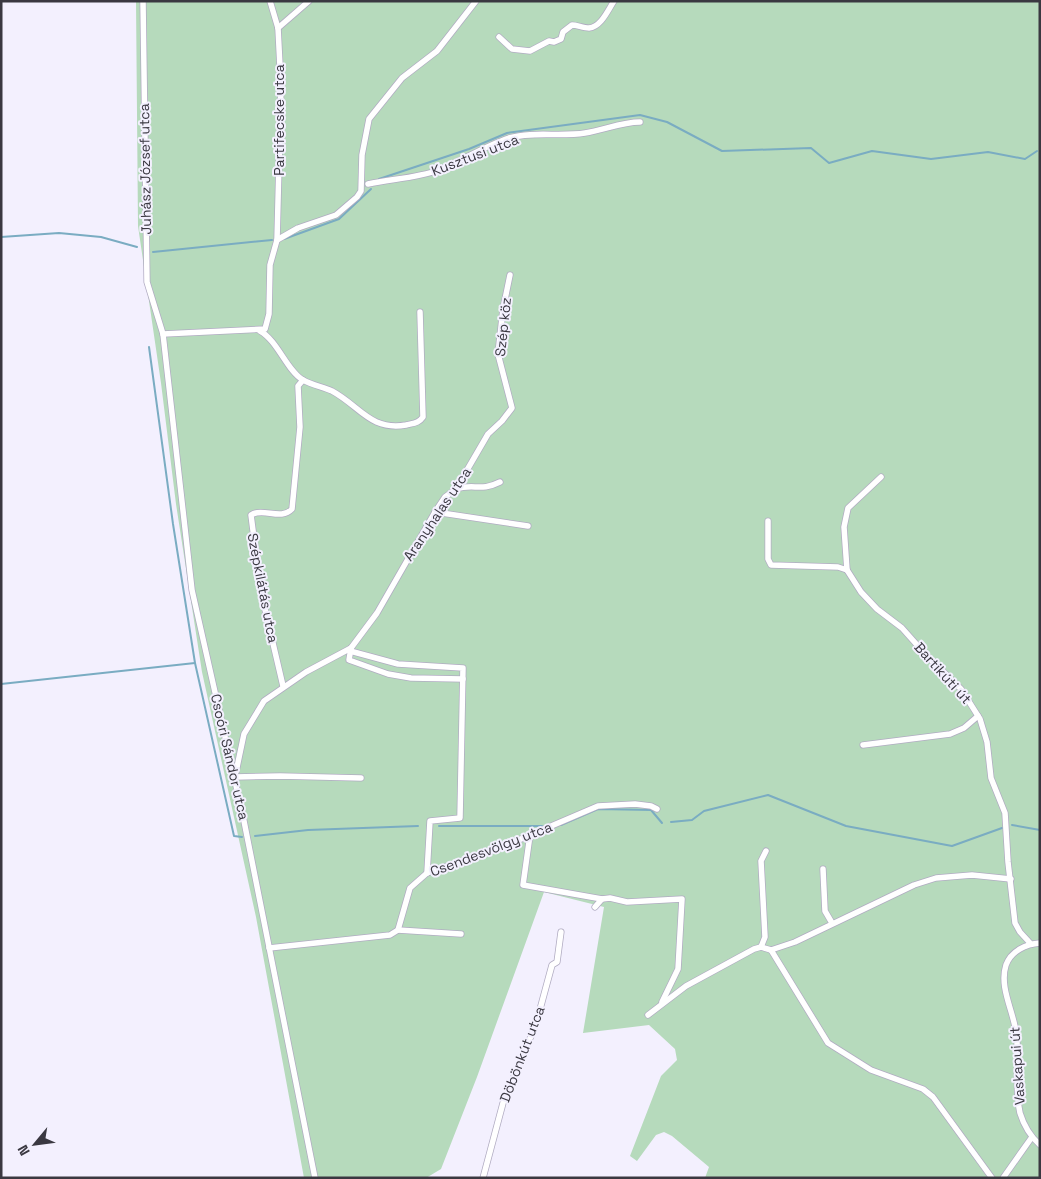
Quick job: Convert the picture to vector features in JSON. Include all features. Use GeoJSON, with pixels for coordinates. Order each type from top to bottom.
{"type":"FeatureCollection","features":[{"type":"Feature","properties":{"kind":"street","name":"Juhász József utca"},"geometry":{"type":"LineString","coordinates":[[143,1],[147,282],[163,334]]}},
{"type":"Feature","properties":{"kind":"street","name":"Partifecske utca"},"geometry":{"type":"LineString","coordinates":[[270,1],[278,28],[281,86],[278,240]]}},
{"type":"Feature","properties":{"kind":"street"},"geometry":{"type":"LineString","coordinates":[[278,28],[309,1]]}},
{"type":"Feature","properties":{"kind":"street"},"geometry":{"type":"LineString","coordinates":[[163,334],[260,331],[266,327],[270,265],[278,240],[298,228],[336,215],[362,191],[362,155],[369,119],[402,78],[437,51],[476,1]]}},
{"type":"Feature","properties":{"kind":"street"},"geometry":{"type":"LineString","coordinates":[[499,37],[512,49],[530,51],[549,41],[561,39],[563,32],[572,25],[589,28],[596,25],[614,1]]}},
{"type":"Feature","properties":{"kind":"street","name":"Kusztusi utca"},"geometry":{"type":"LineString","coordinates":[[368,184],[431,172],[510,138],[532,135],[566,135],[619,126],[628,122],[640,122]]}},
{"type":"Feature","properties":{"kind":"street","name":"Szép köz"},"geometry":{"type":"LineString","coordinates":[[510,275],[503,309],[498,354],[512,408]]}},
{"type":"Feature","properties":{"kind":"street"},"geometry":{"type":"LineString","coordinates":[[260,331],[274,343],[303,380],[333,392],[364,416],[377,423],[395,427],[420,421],[423,417],[420,312]]}},
{"type":"Feature","properties":{"kind":"street","name":"Csoóri Sándor utca"},"geometry":{"type":"LineString","coordinates":[[163,334],[192,590],[235,777],[314,1178]]}},
{"type":"Feature","properties":{"kind":"street","name":"Szépkilátás utca"},"geometry":{"type":"LineString","coordinates":[[283,686],[260,592],[251,515],[257,512],[282,514],[292,509],[300,427],[298,386],[303,380]]}},
{"type":"Feature","properties":{"kind":"street","name":"Aranyhalas utca"},"geometry":{"type":"LineString","coordinates":[[235,777],[244,734],[264,701],[283,686],[350,650],[377,612],[435,512],[456,489],[488,434],[502,422],[512,408]]}},
{"type":"Feature","properties":{"kind":"street"},"geometry":{"type":"LineString","coordinates":[[768,521],[768,559],[771,565],[838,567],[848,570],[844,527],[848,508],[881,477]]}},
{"type":"Feature","properties":{"kind":"street"},"geometry":{"type":"LineString","coordinates":[[456,489],[468,486],[482,489],[500,482]]}},
{"type":"Feature","properties":{"kind":"street"},"geometry":{"type":"LineString","coordinates":[[435,512],[528,526]]}},
{"type":"Feature","properties":{"kind":"street","name":"Bartikúti út"},"geometry":{"type":"LineString","coordinates":[[848,570],[861,592],[877,609],[902,628],[926,655],[961,689],[978,716],[987,742],[991,778],[1004,809],[1015,923],[1031,944]]}},
{"type":"Feature","properties":{"kind":"street"},"geometry":{"type":"LineString","coordinates":[[427,873],[430,821],[460,818],[463,679],[463,668],[398,664],[350,650],[348,660],[388,674],[411,678],[463,679]]}},
{"type":"Feature","properties":{"kind":"street"},"geometry":{"type":"LineString","coordinates":[[863,745],[950,734],[964,728],[978,716]]}},
{"type":"Feature","properties":{"kind":"street"},"geometry":{"type":"LineString","coordinates":[[235,777],[361,778]]}},
{"type":"Feature","properties":{"kind":"street","name":"Csendesvölgy utca"},"geometry":{"type":"LineString","coordinates":[[398,930],[410,888],[427,873],[530,835],[598,806],[635,804],[651,806],[657,809]]}},
{"type":"Feature","properties":{"kind":"street"},"geometry":{"type":"LineString","coordinates":[[530,835],[523,886],[627,902],[682,899],[678,969],[661,1004]]}},
{"type":"Feature","properties":{"kind":"street"},"geometry":{"type":"LineString","coordinates":[[648,1015],[686,986],[762,947],[765,938],[762,861],[766,851]]}},
{"type":"Feature","properties":{"kind":"street"},"geometry":{"type":"LineString","coordinates":[[823,869],[825,911],[832,923]]}},
{"type":"Feature","properties":{"kind":"street"},"geometry":{"type":"LineString","coordinates":[[762,947],[771,950],[795,942],[914,885],[936,878],[972,874],[1011,879]]}},
{"type":"Feature","properties":{"kind":"street"},"geometry":{"type":"LineString","coordinates":[[595,907],[602,899]]}},
{"type":"Feature","properties":{"kind":"street"},"geometry":{"type":"LineString","coordinates":[[269,948],[384,937],[398,930],[461,934]]}},
{"type":"Feature","properties":{"kind":"street","name":"Döbönkút utca"},"geometry":{"type":"LineString","coordinates":[[483,1178],[503,1104],[536,1024],[552,965],[557,962],[561,932]]}},
{"type":"Feature","properties":{"kind":"street","name":"Vaskapui út"},"geometry":{"type":"LineString","coordinates":[[1040,943],[1031,944],[1012,955],[1007,962],[1004,980],[1016,1031],[1018,1103],[1025,1126],[1040,1145]]}},
{"type":"Feature","properties":{"kind":"street"},"geometry":{"type":"LineString","coordinates":[[771,950],[828,1042],[871,1070],[923,1089],[933,1097],[992,1178]]}},
{"type":"Feature","properties":{"kind":"street"},"geometry":{"type":"LineString","coordinates":[[1002,1178],[1032,1137]]}},
{"type":"Feature","properties":{"kind":"green space"},"geometry":{"type":"Polygon","coordinates":[[[136,1],[1040,1],[1040,1178],[705,1178],[709,1167],[672,1136],[664,1132],[656,1135],[637,1161],[630,1156],[661,1076],[677,1060],[675,1049],[649,1025],[583,1033],[604,907],[544,892],[477,1077],[441,1169],[426,1178],[304,1178],[256,917],[202,672],[176,504],[161,383],[138,226],[136,1]]]}},
{"type":"Feature","properties":{"kind":"waterway"},"geometry":{"type":"LineString","coordinates":[[379,179],[469,149],[507,133],[640,115],[667,122],[722,151],[811,148],[829,163],[872,151],[931,159],[988,152],[1025,159],[1037,151]]}},
{"type":"Feature","properties":{"kind":"waterway"},"geometry":{"type":"LineString","coordinates":[[284,239],[339,219],[371,189]]}},
{"type":"Feature","properties":{"kind":"waterway"},"geometry":{"type":"LineString","coordinates":[[1,237],[59,233],[101,237],[137,247]]}},
{"type":"Feature","properties":{"kind":"waterway"},"geometry":{"type":"LineString","coordinates":[[153,252],[272,240]]}},
{"type":"Feature","properties":{"kind":"waterway"},"geometry":{"type":"LineString","coordinates":[[149,347],[173,524],[195,663],[234,836],[242,837]]}},
{"type":"Feature","properties":{"kind":"waterway"},"geometry":{"type":"LineString","coordinates":[[1,684],[195,663]]}},
{"type":"Feature","properties":{"kind":"waterway"},"geometry":{"type":"LineString","coordinates":[[671,822],[692,820],[704,811],[768,795],[846,826],[952,846],[1002,828]]}},
{"type":"Feature","properties":{"kind":"waterway"},"geometry":{"type":"LineString","coordinates":[[561,825],[598,809],[651,810],[662,823]]}},
{"type":"Feature","properties":{"kind":"waterway"},"geometry":{"type":"LineString","coordinates":[[1012,825],[1040,830]]}},
{"type":"Feature","properties":{"kind":"waterway"},"geometry":{"type":"LineString","coordinates":[[255,836],[308,830],[418,826]]}},
{"type":"Feature","properties":{"kind":"waterway"},"geometry":{"type":"LineString","coordinates":[[439,826],[542,826]]}}]}
